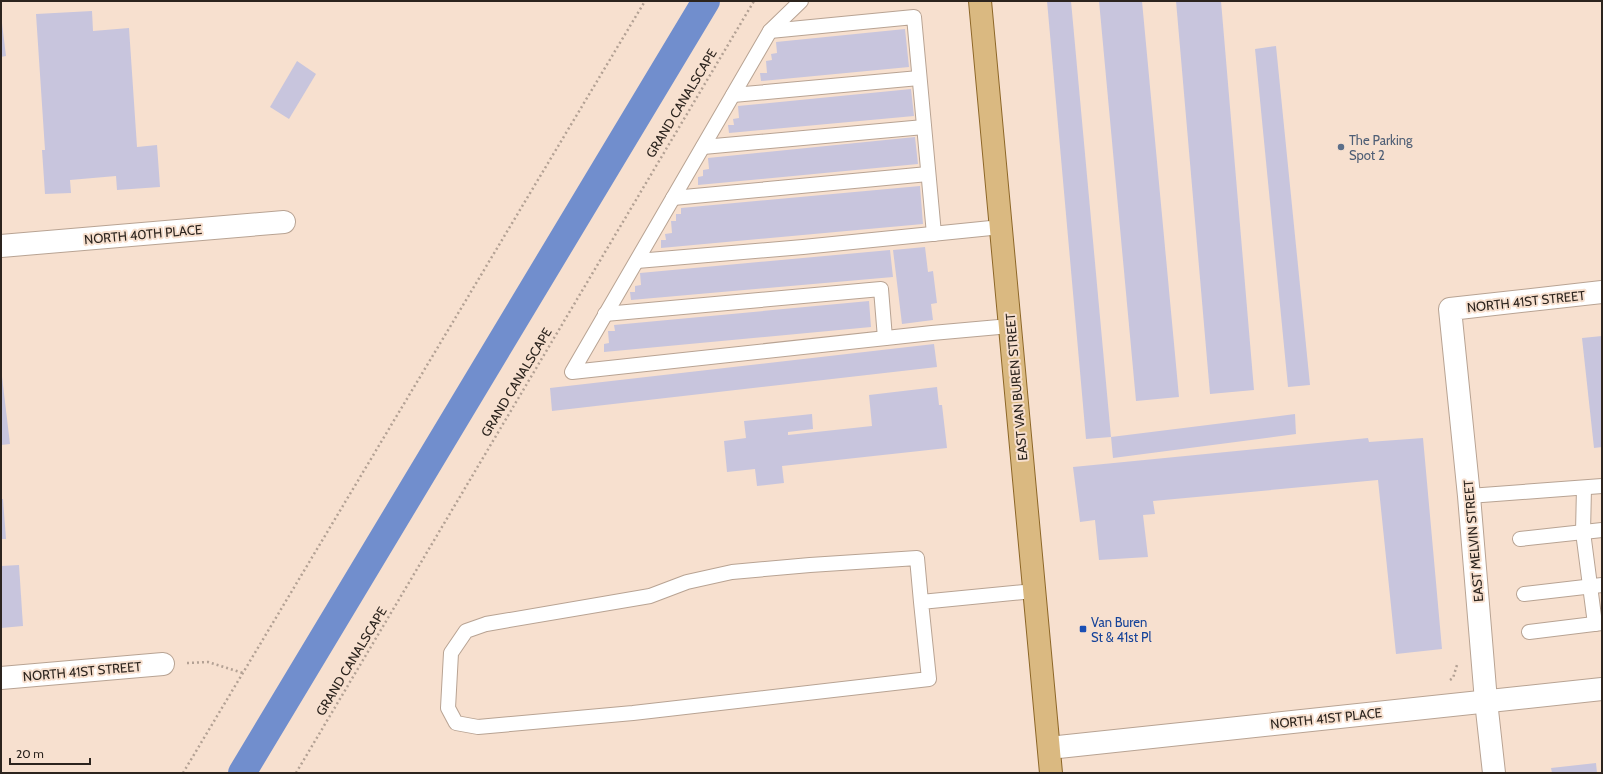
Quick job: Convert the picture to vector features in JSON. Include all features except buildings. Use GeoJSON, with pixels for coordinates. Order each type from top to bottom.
{"type":"FeatureCollection","features":[{"type":"Feature","properties":{"kind":"main road","name":"EAST VAN BUREN STREET"},"geometry":{"type":"LineString","coordinates":[[980,1],[1051,773]]}},
{"type":"Feature","properties":{"kind":"street","name":"NORTH 40TH PLACE"},"geometry":{"type":"LineString","coordinates":[[1,246],[284,222]]}},
{"type":"Feature","properties":{"kind":"street","name":"NORTH 41ST STREET"},"geometry":{"type":"LineString","coordinates":[[1450,309],[1602,292]]}},
{"type":"Feature","properties":{"kind":"street","name":"EAST MELVIN STREET"},"geometry":{"type":"LineString","coordinates":[[1450,309],[1469,496],[1486,701],[1494,773]]}},
{"type":"Feature","properties":{"kind":"street","name":"NORTH 41ST STREET"},"geometry":{"type":"LineString","coordinates":[[1,678],[162,664]]}},
{"type":"Feature","properties":{"kind":"street","name":"NORTH 41ST PLACE"},"geometry":{"type":"LineString","coordinates":[[1049,748],[1602,689]]}},
{"type":"Feature","properties":{"kind":"lane"},"geometry":{"type":"LineString","coordinates":[[801,1],[770,32],[572,372],[1010,326]]}},
{"type":"Feature","properties":{"kind":"lane"},"geometry":{"type":"LineString","coordinates":[[770,32],[914,18],[934,234]]}},
{"type":"Feature","properties":{"kind":"lane"},"geometry":{"type":"LineString","coordinates":[[733,95],[919,78]]}},
{"type":"Feature","properties":{"kind":"lane"},"geometry":{"type":"LineString","coordinates":[[703,147],[924,127]]}},
{"type":"Feature","properties":{"kind":"lane"},"geometry":{"type":"LineString","coordinates":[[673,198],[928,174]]}},
{"type":"Feature","properties":{"kind":"lane"},"geometry":{"type":"LineString","coordinates":[[637,261],[1001,227]]}},
{"type":"Feature","properties":{"kind":"lane"},"geometry":{"type":"LineString","coordinates":[[605,314],[881,289],[885,338]]}},
{"type":"Feature","properties":{"kind":"lane"},"geometry":{"type":"LineString","coordinates":[[1469,496],[1602,486]]}},
{"type":"Feature","properties":{"kind":"lane"},"geometry":{"type":"LineString","coordinates":[[1530,632],[1598,623],[1596,586],[1583,532],[1584,488]]}},
{"type":"Feature","properties":{"kind":"lane"},"geometry":{"type":"LineString","coordinates":[[1520,540],[1602,530]]}},
{"type":"Feature","properties":{"kind":"lane"},"geometry":{"type":"LineString","coordinates":[[917,558],[921,602],[929,680],[634,713],[478,727],[456,723],[448,708],[451,653],[466,630],[486,624],[650,596],[687,582],[732,572],[917,558]]}},
{"type":"Feature","properties":{"kind":"lane"},"geometry":{"type":"LineString","coordinates":[[1524,594],[1596,586]]}},
{"type":"Feature","properties":{"kind":"lane"},"geometry":{"type":"LineString","coordinates":[[921,602],[1034,590]]}},
{"type":"Feature","properties":{"kind":"path"},"geometry":{"type":"LineString","coordinates":[[183,773],[646,1]]}},
{"type":"Feature","properties":{"kind":"path","name":"GRAND CANALSCAPE"},"geometry":{"type":"LineString","coordinates":[[296,773],[754,1]]}},
{"type":"Feature","properties":{"kind":"path"},"geometry":{"type":"LineString","coordinates":[[162,664],[208,662],[243,673]]}},
{"type":"Feature","properties":{"kind":"waterway"},"geometry":{"type":"LineString","coordinates":[[242,773],[706,1]]}},
{"type":"Feature","properties":{"kind":"place","name":"The Parking Spot 2"},"geometry":{"type":"Point","coordinates":[1341,147]}},
{"type":"Feature","properties":{"kind":"place","name":"Van Buren St & 41st Pl"},"geometry":{"type":"Point","coordinates":[1083,629]}}]}
